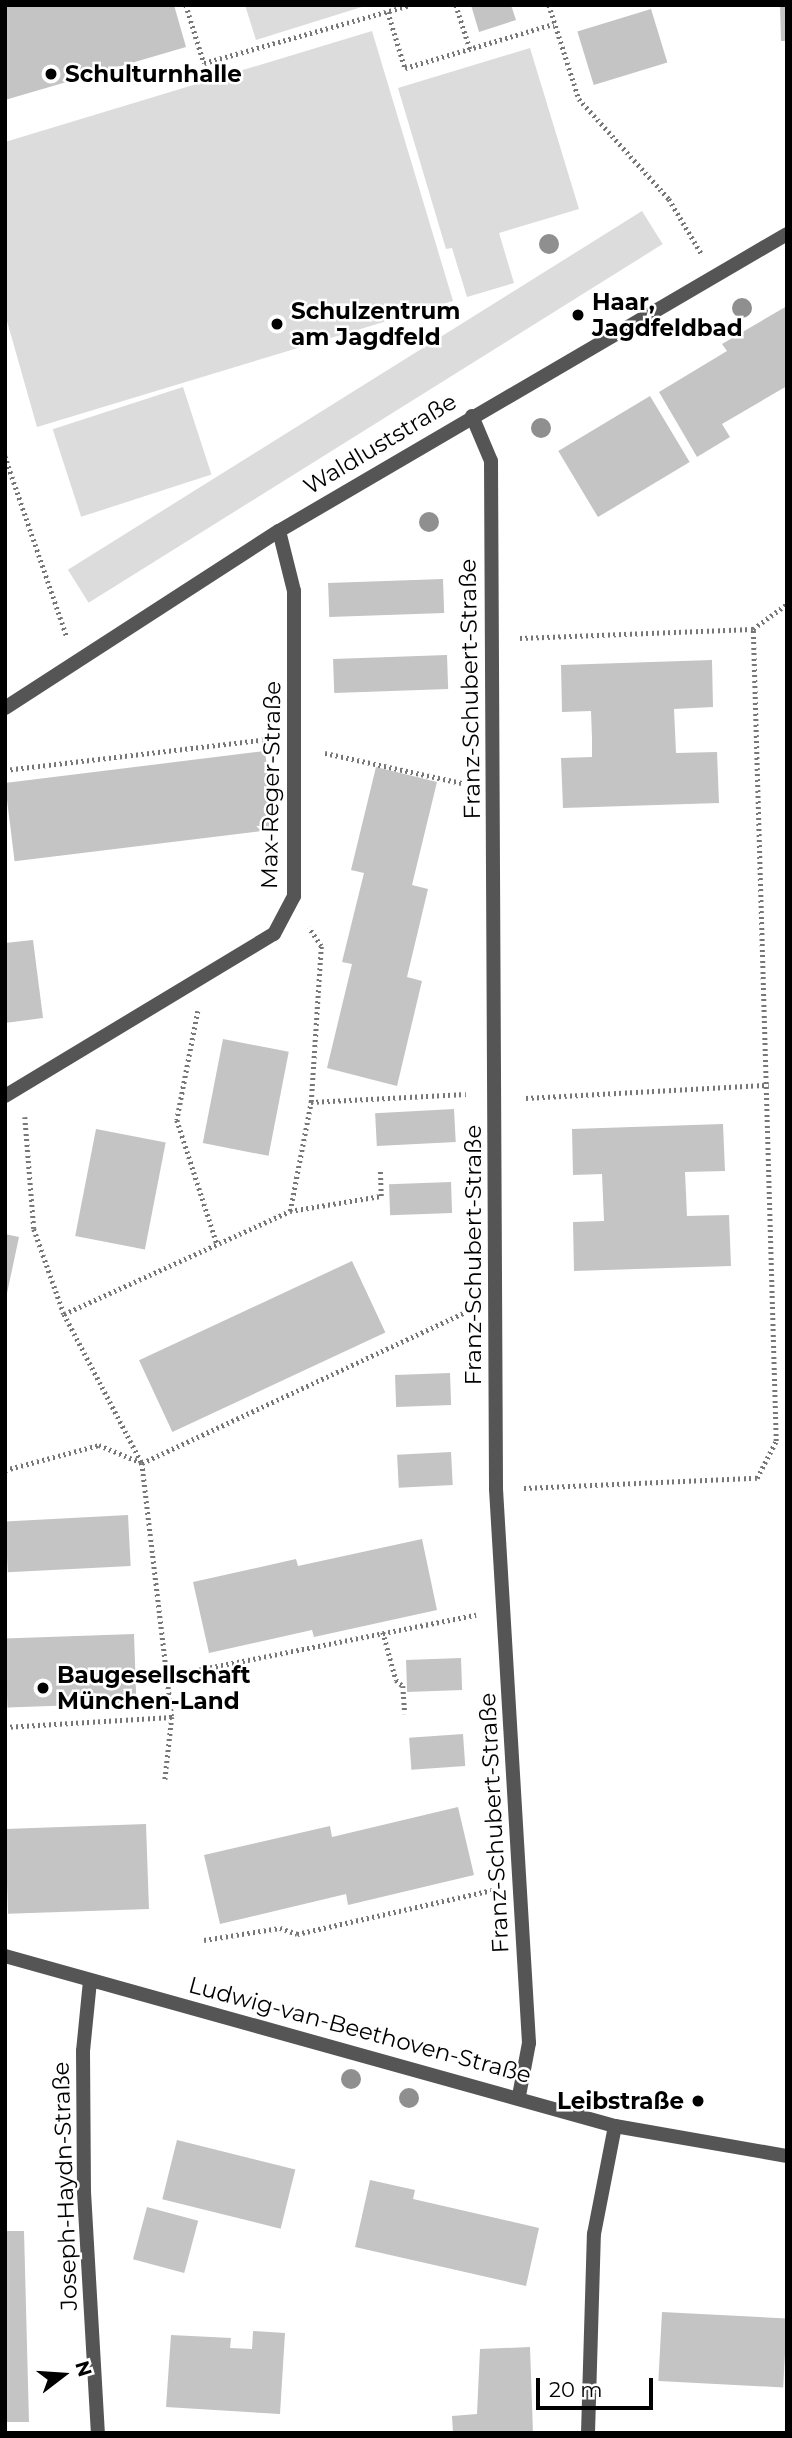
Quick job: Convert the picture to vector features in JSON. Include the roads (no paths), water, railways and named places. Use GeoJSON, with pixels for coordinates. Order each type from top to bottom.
{"type":"FeatureCollection","features":[{"type":"Feature","properties":{"kind":"street","name":"Waldluststraße"},"geometry":{"type":"LineString","coordinates":[[5,708],[279,531],[787,234]]}},
{"type":"Feature","properties":{"kind":"street","name":"Franz-Schubert-Straße"},"geometry":{"type":"LineString","coordinates":[[472,416],[491,461],[496,1489],[501,1611],[511,1705],[529,2043],[519,2096]]}},
{"type":"Feature","properties":{"kind":"street","name":"Max-Reger-Straße"},"geometry":{"type":"LineString","coordinates":[[5,1096],[274,934],[293,896],[296,735],[294,591],[279,531]]}},
{"type":"Feature","properties":{"kind":"street","name":"Ludwig-van-Beethoven-Straße"},"geometry":{"type":"LineString","coordinates":[[5,1956],[519,2096],[615,2126],[787,2156]]}},
{"type":"Feature","properties":{"kind":"street","name":"Joseph-Haydn-Straße"},"geometry":{"type":"LineString","coordinates":[[90,1981],[83,2051],[84,2192],[98,2433]]}},
{"type":"Feature","properties":{"kind":"street"},"geometry":{"type":"LineString","coordinates":[[588,2433],[594,2234],[615,2126]]}},
{"type":"Feature","properties":{"kind":"place","name":"Schulturnhalle"},"geometry":{"type":"Point","coordinates":[51,74]}},
{"type":"Feature","properties":{"kind":"place","name":"Haar, Jagdfeldbad"},"geometry":{"type":"Point","coordinates":[578,315]}},
{"type":"Feature","properties":{"kind":"place","name":"Schulzentrum am Jagdfeld"},"geometry":{"type":"Point","coordinates":[277,324]}},
{"type":"Feature","properties":{"kind":"place","name":"Baugesellschaft München-Land"},"geometry":{"type":"Point","coordinates":[43,1688]}},
{"type":"Feature","properties":{"kind":"place","name":"Leibstraße"},"geometry":{"type":"Point","coordinates":[698,2101]}}]}
